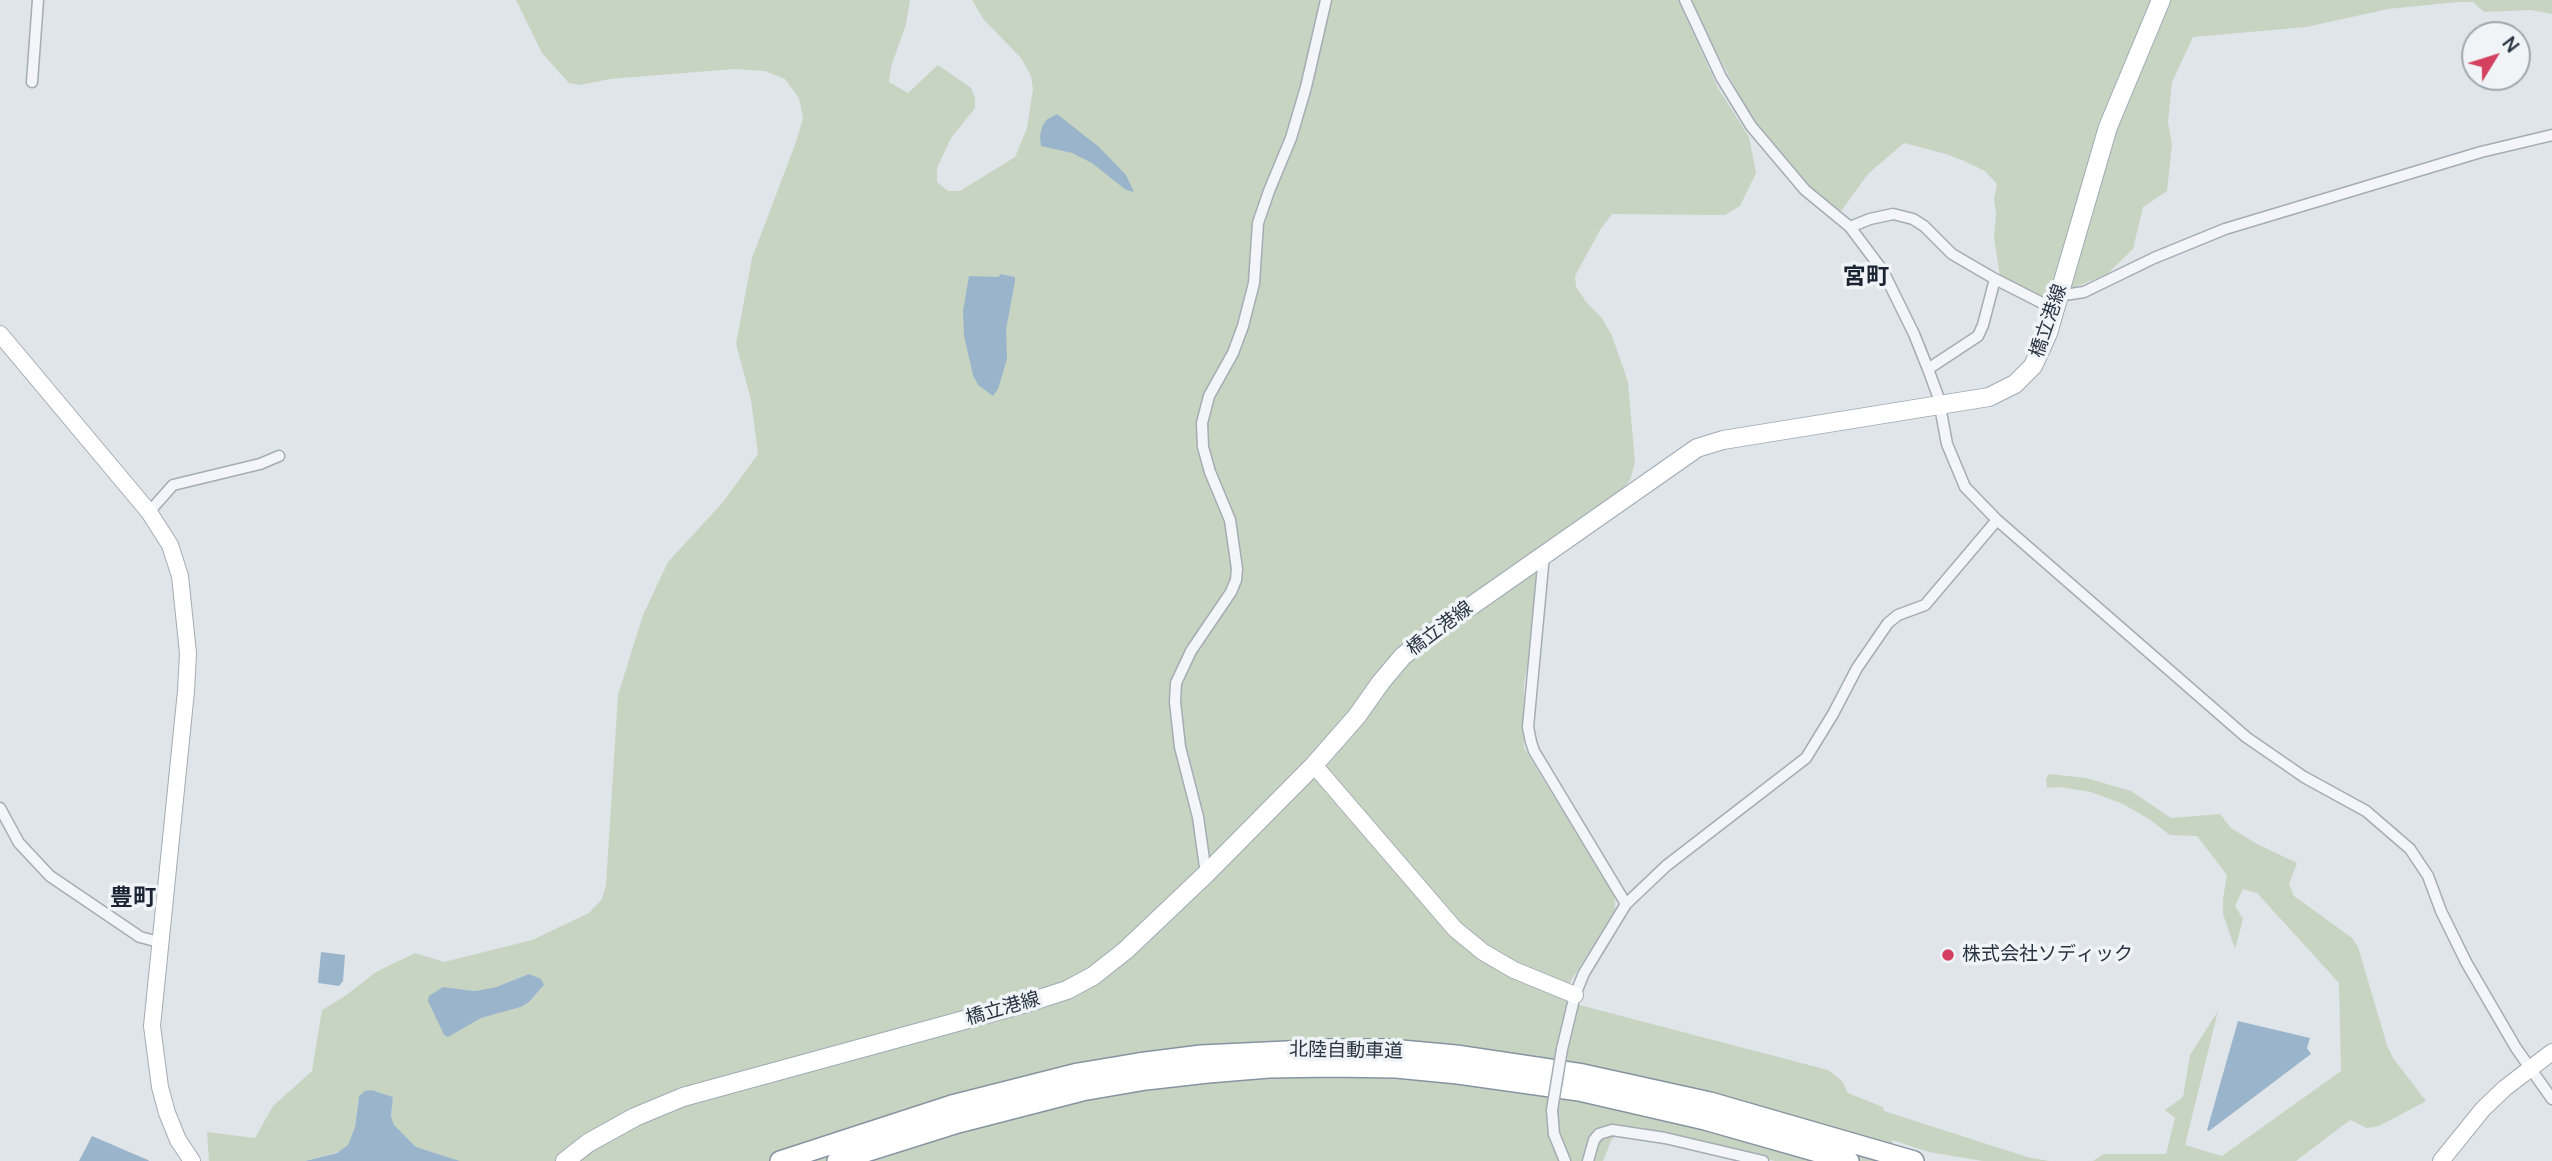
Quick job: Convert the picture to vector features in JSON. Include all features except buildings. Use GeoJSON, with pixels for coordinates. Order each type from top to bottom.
{"type":"FeatureCollection","features":[{"type":"Feature","properties":{"kind":"highway","name":"北陸自動車道"},"geometry":{"type":"LineString","coordinates":[[780,1161],[939,1109],[1078,1073],[1201,1055],[1330,1049],[1390,1049],[1456,1055],[1583,1074],[1710,1102],[1914,1161]]}},
{"type":"Feature","properties":{"kind":"highway","name":"北陸自動車道"},"geometry":{"type":"LineString","coordinates":[[837,1161],[958,1123],[1082,1091],[1208,1073],[1332,1067],[1458,1073],[1579,1091],[1705,1120],[1849,1161]]}},
{"type":"Feature","properties":{"kind":"main road","name":"橋立港線"},"geometry":{"type":"LineString","coordinates":[[565,1161],[588,1143],[635,1117],[683,1097],[1067,990],[1093,976],[1126,950],[1206,874],[1314,765],[1357,716],[1403,656],[1697,448],[1723,440],[1989,397],[2015,384],[2033,366],[2048,333],[2108,127],[2161,0]]}},
{"type":"Feature","properties":{"kind":"street"},"geometry":{"type":"LineString","coordinates":[[32,82],[38,0]]}},
{"type":"Feature","properties":{"kind":"street"},"geometry":{"type":"LineString","coordinates":[[1206,874],[1198,817],[1180,747],[1175,702],[1176,683],[1191,651],[1231,592],[1237,569],[1230,520],[1210,472],[1203,447],[1202,423],[1209,396],[1233,353],[1243,326],[1254,284],[1258,223],[1291,138],[1306,88],[1326,0]]}},
{"type":"Feature","properties":{"kind":"street"},"geometry":{"type":"LineString","coordinates":[[1685,0],[1721,77],[1751,126],[1805,190],[1850,227],[1864,243],[1893,288],[1928,369],[1947,444],[1965,487],[1997,520],[2246,737],[2305,777],[2367,811],[2410,849],[2428,876],[2441,911],[2466,962],[2529,1068],[2552,1099]]}},
{"type":"Feature","properties":{"kind":"street"},"geometry":{"type":"LineString","coordinates":[[1850,227],[1881,216],[1903,215],[1924,226],[1952,254],[1995,279],[2056,303],[2225,229],[2481,152],[2552,135]]}},
{"type":"Feature","properties":{"kind":"street"},"geometry":{"type":"LineString","coordinates":[[1928,369],[1978,336],[1995,279]]}},
{"type":"Feature","properties":{"kind":"street"},"geometry":{"type":"LineString","coordinates":[[0,334],[149,512],[170,545],[177,565],[188,653],[152,1026],[167,1113],[178,1140],[192,1161]]}},
{"type":"Feature","properties":{"kind":"street"},"geometry":{"type":"LineString","coordinates":[[149,512],[173,485],[260,464],[279,456]]}},
{"type":"Feature","properties":{"kind":"street"},"geometry":{"type":"LineString","coordinates":[[1565,1161],[1554,1134],[1552,1110],[1562,1049],[1575,995],[1584,973],[1626,904],[1666,866],[1806,758],[1857,668],[1888,623],[1898,615],[1925,605],[1997,520]]}},
{"type":"Feature","properties":{"kind":"street"},"geometry":{"type":"LineString","coordinates":[[1544,555],[1528,727],[1531,742],[1626,904]]}},
{"type":"Feature","properties":{"kind":"street"},"geometry":{"type":"LineString","coordinates":[[1314,765],[1455,929],[1483,953],[1503,964],[1575,995]]}},
{"type":"Feature","properties":{"kind":"street"},"geometry":{"type":"LineString","coordinates":[[0,808],[19,843],[50,876],[139,937],[159,943]]}},
{"type":"Feature","properties":{"kind":"street"},"geometry":{"type":"LineString","coordinates":[[2441,1161],[2459,1136],[2490,1102],[2552,1052]]}},
{"type":"Feature","properties":{"kind":"street"},"geometry":{"type":"LineString","coordinates":[[1588,1161],[1594,1140],[1599,1134],[1612,1130],[1665,1138],[1763,1161]]}},
{"type":"Feature","properties":{"kind":"green space"},"geometry":{"type":"Polygon","coordinates":[[[516,0],[910,0],[889,82],[908,93],[938,65],[971,88],[975,108],[951,138],[937,168],[937,182],[948,191],[960,191],[1015,157],[1027,128],[1033,89],[1031,76],[1021,58],[984,20],[972,0],[1678,0],[1718,88],[1749,137],[1756,173],[1740,206],[1725,215],[1612,214],[1600,230],[1575,276],[1576,287],[1602,318],[1612,336],[1628,382],[1635,463],[1630,480],[1620,493],[1538,551],[1530,652],[1524,684],[1524,748],[1615,897],[1615,910],[1569,984],[1568,991],[1577,1004],[1828,1070],[1842,1081],[1848,1093],[1883,1107],[1884,1111],[2027,1157],[2049,1161],[1983,1161],[1929,1152],[1892,1140],[1897,1161],[1775,1161],[1716,1146],[1622,1128],[1611,1141],[1603,1161],[460,1161],[416,1147],[394,1126],[391,1116],[393,1097],[372,1090],[358,1100],[355,1127],[349,1145],[342,1151],[305,1161],[209,1161],[207,1132],[255,1138],[273,1106],[312,1071],[322,1010],[376,972],[415,953],[444,962],[532,940],[589,913],[602,899],[606,885],[618,695],[643,615],[668,562],[723,502],[758,454],[751,400],[736,344],[752,258],[803,118],[799,98],[785,79],[765,71],[734,69],[610,79],[580,85],[569,83],[542,53],[516,0]],[[529,974],[496,987],[475,991],[443,987],[444,1035],[481,1018],[521,1007],[544,985],[529,974]]]}},
{"type":"Feature","properties":{"kind":"green space"},"geometry":{"type":"Polygon","coordinates":[[[1692,0],[2552,0],[2552,14],[2531,10],[2484,12],[2473,2],[2458,2],[2388,9],[2306,27],[2193,37],[2172,82],[2168,122],[2172,144],[2167,191],[2143,207],[2133,249],[2107,274],[2047,301],[2000,276],[1994,238],[1994,199],[1997,184],[1985,171],[1964,161],[1904,143],[1868,174],[1841,211],[1816,193],[1768,142],[1748,111],[1700,22],[1692,0]]]}},
{"type":"Feature","properties":{"kind":"green space"},"geometry":{"type":"Polygon","coordinates":[[[2049,774],[2086,778],[2131,791],[2171,818],[2220,814],[2231,828],[2297,863],[2289,884],[2294,896],[2352,938],[2358,947],[2387,1045],[2393,1058],[2426,1101],[2379,1126],[2367,1128],[2350,1120],[2296,1161],[2093,1161],[2104,1154],[2166,1154],[2175,1118],[2165,1110],[2183,1097],[2190,1055],[2218,1011],[2185,1145],[2222,1156],[2341,1071],[2339,983],[2257,893],[2243,889],[2235,906],[2243,919],[2235,949],[2223,914],[2227,875],[2197,836],[2170,835],[2123,804],[2091,792],[2060,787],[2047,788],[2046,779],[2049,774]]]}},
{"type":"Feature","properties":{"kind":"water"},"geometry":{"type":"Polygon","coordinates":[[[1057,114],[1099,147],[1126,175],[1134,192],[1126,190],[1092,163],[1072,153],[1041,146],[1042,127],[1046,120],[1057,114]]]}},
{"type":"Feature","properties":{"kind":"water"},"geometry":{"type":"Polygon","coordinates":[[[1000,274],[1015,277],[1015,281],[1006,330],[1007,359],[998,389],[993,396],[978,385],[973,375],[964,336],[963,311],[969,276],[999,277],[1000,274]]]}},
{"type":"Feature","properties":{"kind":"water"},"geometry":{"type":"Polygon","coordinates":[[[321,952],[345,955],[343,981],[339,986],[318,983],[321,952]]]}},
{"type":"Feature","properties":{"kind":"water"},"geometry":{"type":"Polygon","coordinates":[[[529,974],[541,979],[544,985],[529,1002],[521,1007],[481,1018],[448,1037],[444,1035],[428,1001],[429,996],[443,987],[475,991],[496,987],[529,974]]]}},
{"type":"Feature","properties":{"kind":"water"},"geometry":{"type":"Polygon","coordinates":[[[2238,1021],[2310,1038],[2307,1048],[2311,1054],[2209,1131],[2207,1130],[2238,1021]]]}},
{"type":"Feature","properties":{"kind":"water"},"geometry":{"type":"Polygon","coordinates":[[[372,1090],[393,1097],[391,1116],[394,1125],[416,1147],[460,1161],[305,1161],[337,1153],[348,1145],[355,1127],[359,1096],[372,1090]]]}},
{"type":"Feature","properties":{"kind":"water"},"geometry":{"type":"Polygon","coordinates":[[[92,1136],[148,1160],[149,1161],[79,1161],[92,1136]]]}},
{"type":"Feature","properties":{"kind":"place","name":"株式会社ソディック"},"geometry":{"type":"Point","coordinates":[1948,955]}},
{"type":"Feature","properties":{"kind":"district","name":"宮町"},"geometry":{"type":"Point","coordinates":[1866,278]}},
{"type":"Feature","properties":{"kind":"district","name":"豊町"},"geometry":{"type":"Point","coordinates":[133,899]}}]}
